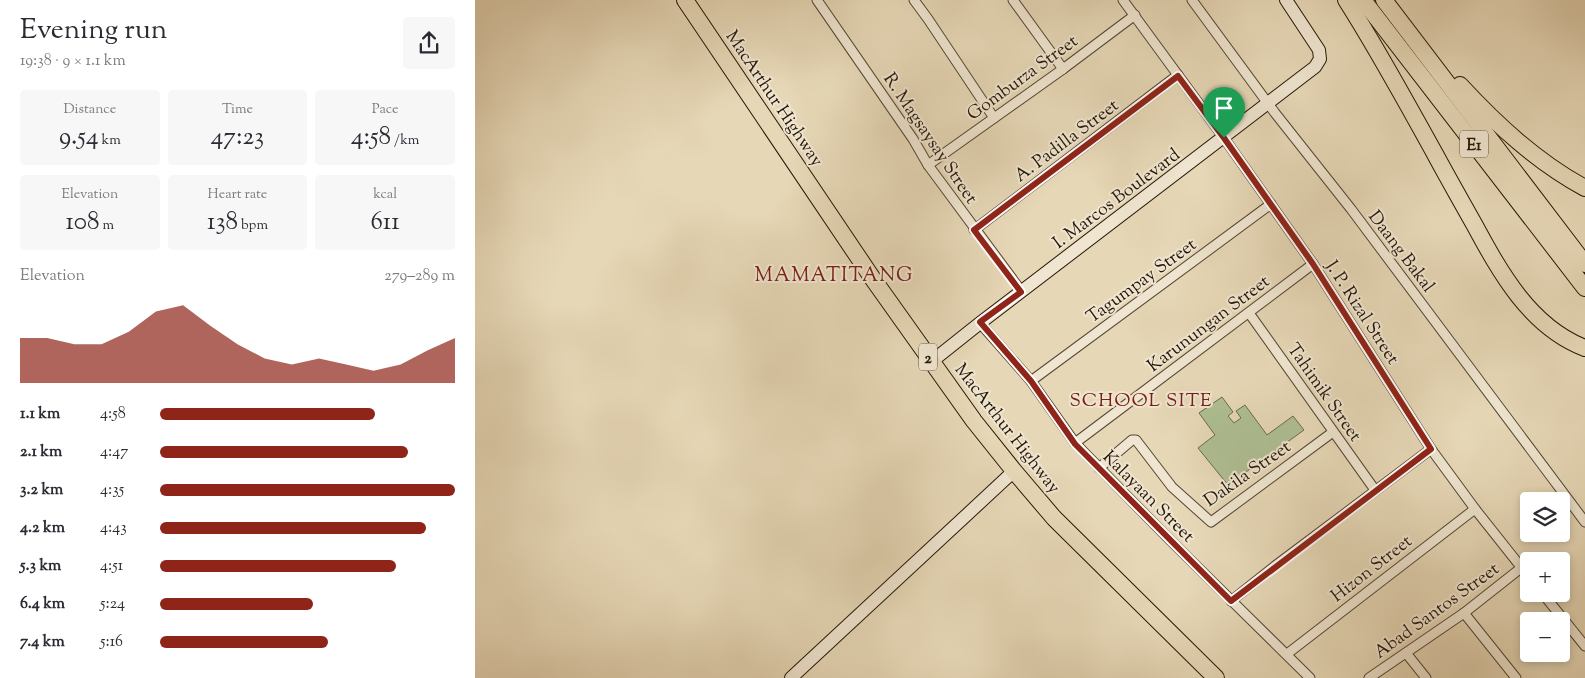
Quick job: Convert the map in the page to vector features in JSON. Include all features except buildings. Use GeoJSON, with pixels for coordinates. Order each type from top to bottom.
{"type":"FeatureCollection","features":[{"type":"Feature","properties":{"kind":"highway","name":"MacArthur Highway"},"geometry":{"type":"LineString","coordinates":[[685,0],[873,279],[931,362],[1014,471],[1054,518],[1216,678]]}},
{"type":"Feature","properties":{"kind":"highway"},"geometry":{"type":"LineString","coordinates":[[1346,0],[1388,69],[1486,247],[1510,285],[1544,323],[1565,339],[1585,348]]}},
{"type":"Feature","properties":{"kind":"highway","name":"E1"},"geometry":{"type":"LineString","coordinates":[[1363,0],[1585,288]]}},
{"type":"Feature","properties":{"kind":"highway","name":"E1"},"geometry":{"type":"LineString","coordinates":[[1384,0],[1585,264]]}},
{"type":"Feature","properties":{"kind":"highway"},"geometry":{"type":"LineString","coordinates":[[1436,69],[1452,77],[1491,118],[1527,150],[1585,188]]}},
{"type":"Feature","properties":{"kind":"street","name":"R. Magsaysay Street"},"geometry":{"type":"LineString","coordinates":[[817,0],[913,139],[928,165],[1021,292]]}},
{"type":"Feature","properties":{"kind":"street"},"geometry":{"type":"LineString","coordinates":[[914,0],[994,118]]}},
{"type":"Feature","properties":{"kind":"street"},"geometry":{"type":"LineString","coordinates":[[1013,0],[1063,69]]}},
{"type":"Feature","properties":{"kind":"street","name":"J. P. Rizal Street"},"geometry":{"type":"LineString","coordinates":[[1123,0],[1313,264],[1431,449],[1520,567]]}},
{"type":"Feature","properties":{"kind":"street","name":"Daang Bakal"},"geometry":{"type":"LineString","coordinates":[[1192,0],[1268,104],[1340,195],[1585,522]]}},
{"type":"Feature","properties":{"kind":"street","name":"I. Marcos Boulevard"},"geometry":{"type":"LineString","coordinates":[[931,362],[980,322],[1315,67],[1320,59],[1319,50],[1286,0]]}},
{"type":"Feature","properties":{"kind":"street","name":"Gomburza Street"},"geometry":{"type":"LineString","coordinates":[[928,165],[1135,15]]}},
{"type":"Feature","properties":{"kind":"street","name":"A. Padilla Street"},"geometry":{"type":"LineString","coordinates":[[974,230],[1178,76]]}},
{"type":"Feature","properties":{"kind":"street","name":"Tagumpay Street"},"geometry":{"type":"LineString","coordinates":[[1031,381],[1271,204]]}},
{"type":"Feature","properties":{"kind":"street","name":"Karunungan Street"},"geometry":{"type":"LineString","coordinates":[[1075,444],[1313,264]]}},
{"type":"Feature","properties":{"kind":"street","name":"Tahimik Street"},"geometry":{"type":"LineString","coordinates":[[1249,313],[1375,490]]}},
{"type":"Feature","properties":{"kind":"street","name":"Kalayaan Street"},"geometry":{"type":"LineString","coordinates":[[980,322],[1031,381],[1075,444],[1231,601],[1311,678]]}},
{"type":"Feature","properties":{"kind":"street","name":"Dakila Street"},"geometry":{"type":"LineString","coordinates":[[1099,468],[1132,440],[1136,440],[1172,487],[1211,522],[1333,432]]}},
{"type":"Feature","properties":{"kind":"street"},"geometry":{"type":"LineString","coordinates":[[1231,601],[1431,449]]}},
{"type":"Feature","properties":{"kind":"street"},"geometry":{"type":"LineString","coordinates":[[791,678],[1014,471]]}},
{"type":"Feature","properties":{"kind":"street","name":"Hizon Street"},"geometry":{"type":"LineString","coordinates":[[1287,654],[1475,509]]}},
{"type":"Feature","properties":{"kind":"street","name":"Abad Santos Street"},"geometry":{"type":"LineString","coordinates":[[1369,678],[1464,613],[1520,569]]}},
{"type":"Feature","properties":{"kind":"street"},"geometry":{"type":"LineString","coordinates":[[1549,602],[1585,646]]}},
{"type":"Feature","properties":{"kind":"street"},"geometry":{"type":"LineString","coordinates":[[1464,613],[1516,678]]}},
{"type":"Feature","properties":{"kind":"street"},"geometry":{"type":"LineString","coordinates":[[1406,653],[1426,678]]}},
{"type":"Feature","properties":{"kind":"green space"},"geometry":{"type":"Polygon","coordinates":[[[1222,397],[1233,412],[1228,416],[1234,423],[1241,418],[1236,411],[1245,405],[1267,435],[1293,416],[1304,430],[1228,485],[1198,448],[1215,435],[1199,413],[1222,397]]]}},
{"type":"Feature","properties":{"kind":"district","name":"MAMATITANG"},"geometry":{"type":"Point","coordinates":[834,274]}},
{"type":"Feature","properties":{"kind":"district","name":"SCHOOL SITE"},"geometry":{"type":"Point","coordinates":[1141,399]}},
{"type":"Feature","properties":{"kind":"route"},"geometry":{"type":"LineString","coordinates":[[1178,76],[1224,138],[1313,264],[1431,449],[1231,601],[1075,444],[1031,381],[980,322],[1021,292],[974,230],[1178,76]]}}]}
